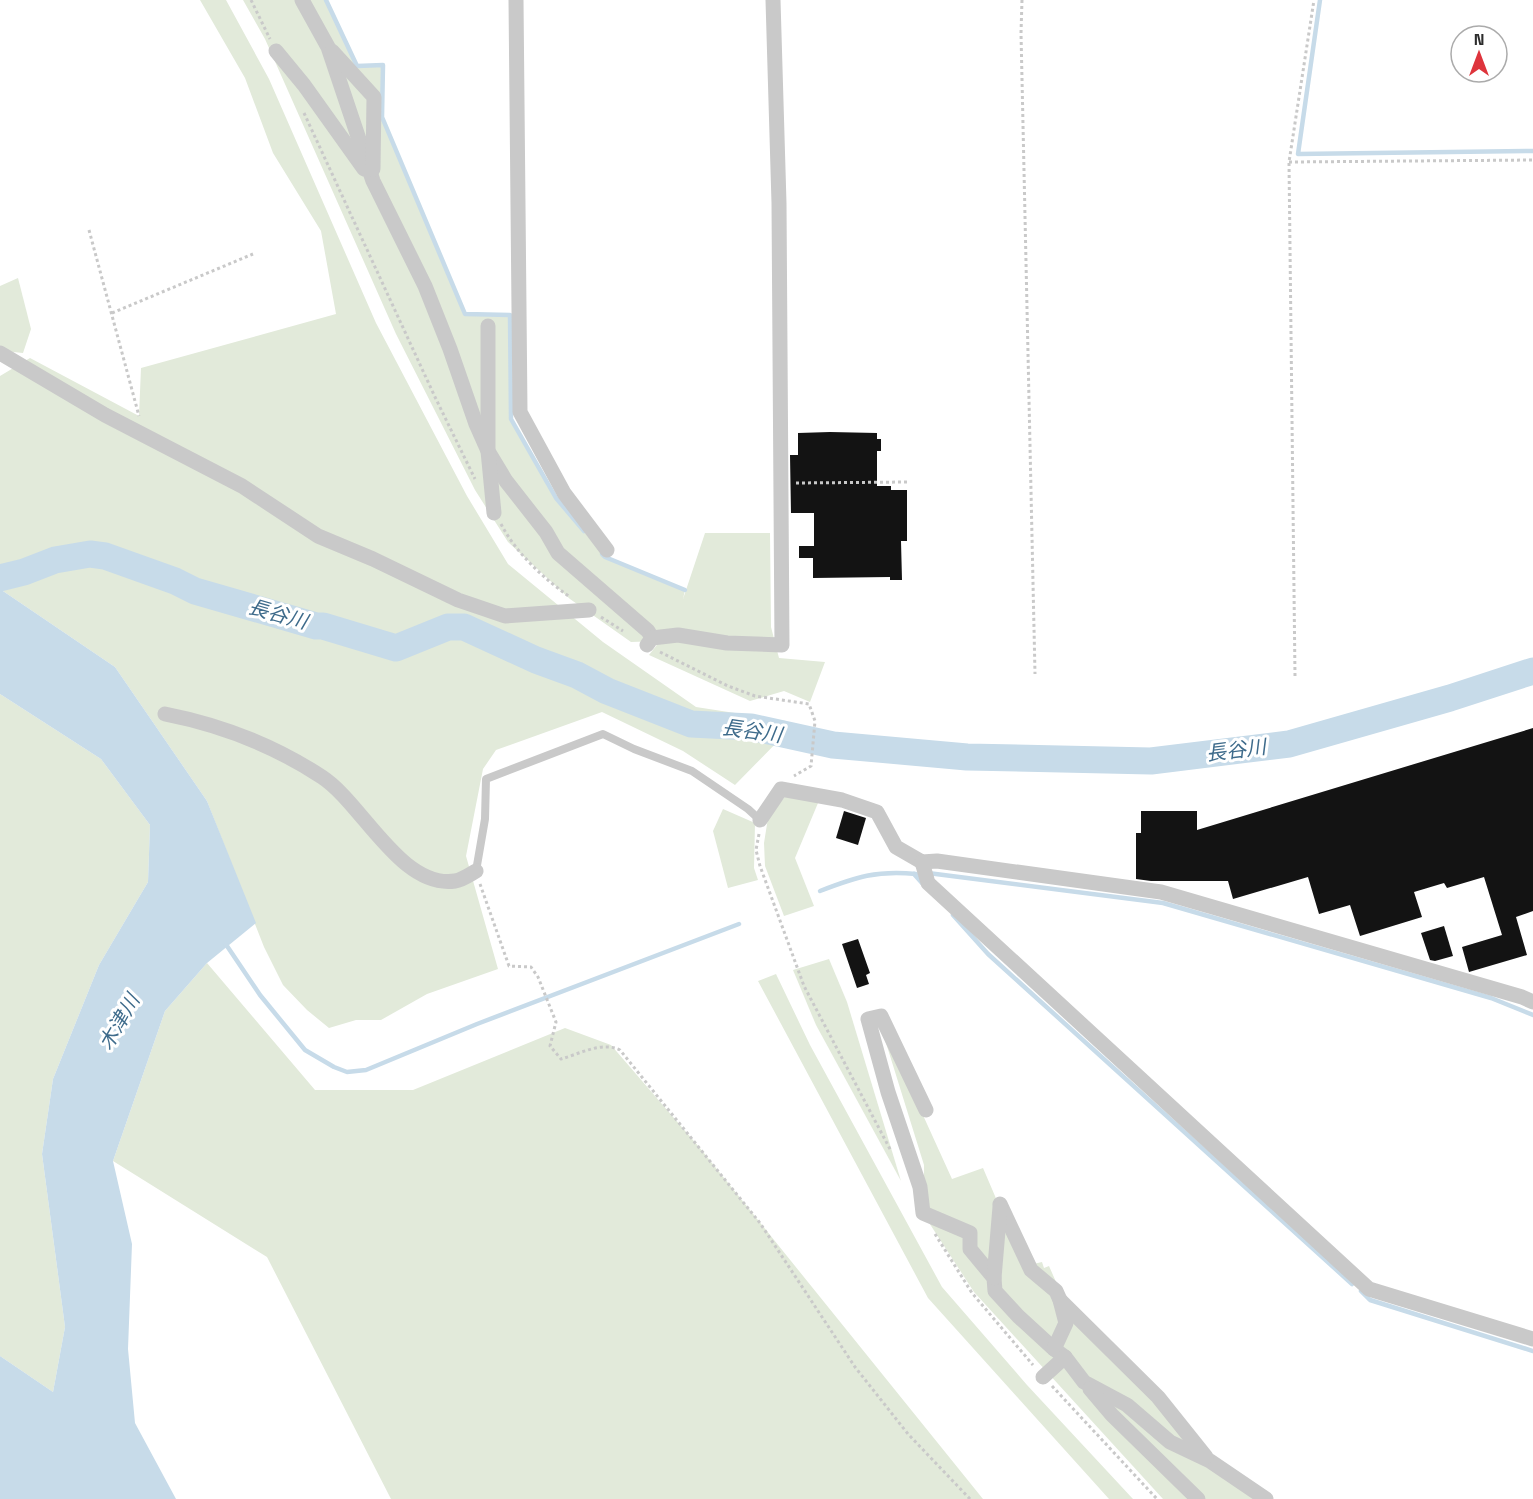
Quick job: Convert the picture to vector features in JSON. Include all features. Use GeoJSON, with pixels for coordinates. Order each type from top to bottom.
{"type":"FeatureCollection","features":[{"type":"Feature","properties":{"kind":"street"},"geometry":{"type":"LineString","coordinates":[[302,0],[328,47],[373,181],[425,286],[488,451],[506,481],[546,532],[558,553],[648,632],[650,642],[678,635],[726,644],[782,645],[779,203],[773,0]]}},
{"type":"Feature","properties":{"kind":"street"},"geometry":{"type":"LineString","coordinates":[[516,0],[520,412],[564,494],[607,550]]}},
{"type":"Feature","properties":{"kind":"street"},"geometry":{"type":"LineString","coordinates":[[328,47],[374,97],[373,181]]}},
{"type":"Feature","properties":{"kind":"street"},"geometry":{"type":"LineString","coordinates":[[276,51],[304,85],[373,181]]}},
{"type":"Feature","properties":{"kind":"street"},"geometry":{"type":"LineString","coordinates":[[488,326],[488,451],[494,513]]}},
{"type":"Feature","properties":{"kind":"street"},"geometry":{"type":"LineString","coordinates":[[0,353],[105,415],[242,486],[318,536],[373,558],[458,600],[505,616],[589,610]]}},
{"type":"Feature","properties":{"kind":"street"},"geometry":{"type":"LineString","coordinates":[[165,714],[228,730],[289,758],[325,778],[355,808],[387,846],[420,875],[439,881],[457,881],[476,871]]}},
{"type":"Feature","properties":{"kind":"street"},"geometry":{"type":"LineString","coordinates":[[760,820],[781,789],[842,800],[877,812],[896,847],[922,862],[937,861],[1161,892],[1533,1002]]}},
{"type":"Feature","properties":{"kind":"street"},"geometry":{"type":"LineString","coordinates":[[922,862],[928,883],[1369,1289],[1533,1339]]}},
{"type":"Feature","properties":{"kind":"street"},"geometry":{"type":"LineString","coordinates":[[926,1110],[880,1016],[868,1019],[888,1092],[920,1187],[923,1213],[970,1233],[970,1249],[994,1278]]}},
{"type":"Feature","properties":{"kind":"street"},"geometry":{"type":"LineString","coordinates":[[1043,1377],[1059,1353],[1066,1323],[1056,1291],[1031,1270],[1000,1204],[994,1291],[1059,1353],[1112,1415],[1198,1499]]}},
{"type":"Feature","properties":{"kind":"street"},"geometry":{"type":"LineString","coordinates":[[1060,1300],[1158,1397],[1210,1461]]}},
{"type":"Feature","properties":{"kind":"street"},"geometry":{"type":"LineString","coordinates":[[1084,1382],[1127,1405],[1170,1442],[1210,1461],[1266,1499]]}},
{"type":"Feature","properties":{"kind":"lane"},"geometry":{"type":"LineString","coordinates":[[476,871],[485,819],[486,779],[603,734],[634,749],[692,771],[748,809],[760,820]]}},
{"type":"Feature","properties":{"kind":"path"},"geometry":{"type":"LineString","coordinates":[[1022,0],[1021,45],[1035,674]]}},
{"type":"Feature","properties":{"kind":"path"},"geometry":{"type":"LineString","coordinates":[[1295,676],[1289,162],[1314,0]]}},
{"type":"Feature","properties":{"kind":"path"},"geometry":{"type":"LineString","coordinates":[[1289,162],[1533,160]]}},
{"type":"Feature","properties":{"kind":"path"},"geometry":{"type":"LineString","coordinates":[[89,230],[144,435]]}},
{"type":"Feature","properties":{"kind":"path"},"geometry":{"type":"LineString","coordinates":[[112,313],[254,254]]}},
{"type":"Feature","properties":{"kind":"path"},"geometry":{"type":"LineString","coordinates":[[782,483],[909,482]]}},
{"type":"Feature","properties":{"kind":"path"},"geometry":{"type":"LineString","coordinates":[[781,789],[795,775],[810,766],[815,721]]}},
{"type":"Feature","properties":{"kind":"path"},"geometry":{"type":"LineString","coordinates":[[476,871],[509,966],[531,967],[538,977],[556,1022],[550,1046],[561,1059],[602,1046],[611,1046],[620,1050],[760,1223],[855,1367],[908,1434],[970,1499]]}},
{"type":"Feature","properties":{"kind":"green space"},"geometry":{"type":"Polygon","coordinates":[[[200,0],[226,0],[269,79],[376,323],[467,496],[508,564],[603,642],[696,707],[786,721],[786,733],[735,785],[683,751],[602,712],[496,750],[483,769],[466,856],[498,969],[427,994],[381,1020],[356,1020],[329,1028],[307,1010],[283,985],[264,947],[207,801],[115,667],[0,589],[0,376],[30,358],[139,416],[141,368],[336,314],[321,231],[273,153],[245,78],[200,0]]]}},
{"type":"Feature","properties":{"kind":"green space"},"geometry":{"type":"Polygon","coordinates":[[[243,0],[326,0],[357,66],[383,65],[382,117],[465,314],[510,315],[511,419],[556,498],[605,557],[685,590],[683,599],[705,533],[770,533],[771,627],[779,658],[825,662],[810,702],[784,691],[750,701],[649,655],[660,641],[631,642],[570,599],[508,542],[475,490],[396,334],[265,39],[243,0]]]}},
{"type":"Feature","properties":{"kind":"green space"},"geometry":{"type":"Polygon","coordinates":[[[18,278],[31,329],[23,353],[4,351],[0,348],[0,286],[18,278]]]}},
{"type":"Feature","properties":{"kind":"green space"},"geometry":{"type":"Polygon","coordinates":[[[0,694],[101,759],[150,825],[148,882],[99,965],[53,1079],[42,1154],[65,1327],[53,1392],[0,1356],[0,694]]]}},
{"type":"Feature","properties":{"kind":"green space"},"geometry":{"type":"Polygon","coordinates":[[[787,794],[818,803],[795,858],[814,906],[784,916],[765,866],[764,843],[768,818],[787,794]]]}},
{"type":"Feature","properties":{"kind":"green space"},"geometry":{"type":"Polygon","coordinates":[[[723,809],[755,823],[754,868],[758,880],[728,888],[713,831],[723,809]]]}},
{"type":"Feature","properties":{"kind":"green space"},"geometry":{"type":"Polygon","coordinates":[[[829,959],[847,1002],[901,1181],[816,1025],[793,970],[829,959]]]}},
{"type":"Feature","properties":{"kind":"green space"},"geometry":{"type":"Polygon","coordinates":[[[207,963],[315,1090],[413,1090],[565,1028],[611,1045],[699,1147],[983,1499],[391,1499],[267,1257],[113,1161],[165,1011],[207,963]]]}},
{"type":"Feature","properties":{"kind":"green space"},"geometry":{"type":"Polygon","coordinates":[[[776,974],[810,1045],[942,1287],[1027,1385],[1133,1499],[1109,1499],[928,1298],[758,981],[776,974]]]}},
{"type":"Feature","properties":{"kind":"green space"},"geometry":{"type":"Polygon","coordinates":[[[877,1014],[952,1179],[983,1168],[1025,1266],[1042,1262],[1044,1268],[1049,1266],[1060,1291],[1155,1399],[1259,1499],[1163,1499],[974,1292],[924,1215],[924,1165],[877,1014]]]}},
{"type":"Feature","properties":{"kind":"water","name":"木津川"},"geometry":{"type":"Polygon","coordinates":[[[0,589],[115,667],[207,801],[256,923],[207,963],[165,1011],[113,1161],[132,1244],[128,1349],[135,1423],[176,1499],[0,1499],[0,1356],[53,1392],[65,1327],[42,1154],[53,1079],[99,965],[148,882],[150,825],[101,759],[0,694],[0,589]]]}},
{"type":"Feature","properties":{"kind":"building"},"geometry":{"type":"Polygon","coordinates":[[[798,433],[877,433],[877,439],[881,439],[881,451],[877,451],[877,486],[891,486],[891,490],[907,490],[907,541],[901,541],[902,580],[890,580],[890,577],[813,578],[813,558],[799,558],[799,546],[814,546],[814,513],[791,513],[790,455],[798,455],[798,433]]]}},
{"type":"Feature","properties":{"kind":"building"},"geometry":{"type":"Polygon","coordinates":[[[1533,728],[1533,911],[1516,917],[1527,955],[1469,972],[1462,947],[1502,935],[1484,877],[1447,888],[1444,883],[1414,892],[1422,917],[1360,936],[1350,905],[1319,914],[1308,877],[1233,899],[1228,881],[1136,879],[1136,833],[1141,833],[1141,811],[1197,811],[1197,830],[1533,728]]]}},
{"type":"Feature","properties":{"kind":"building"},"geometry":{"type":"Polygon","coordinates":[[[844,811],[866,818],[858,845],[836,838],[844,811]]]}},
{"type":"Feature","properties":{"kind":"building"},"geometry":{"type":"Polygon","coordinates":[[[1444,926],[1453,956],[1435,961],[1430,960],[1421,933],[1444,926]]]}},
{"type":"Feature","properties":{"kind":"building"},"geometry":{"type":"Polygon","coordinates":[[[858,939],[870,973],[866,975],[869,984],[857,988],[842,944],[858,939]]]}},
{"type":"Feature","properties":{"kind":"waterway"},"geometry":{"type":"LineString","coordinates":[[326,0],[357,66],[383,65],[382,117],[465,314],[510,315],[511,419],[556,498],[584,531]]}},
{"type":"Feature","properties":{"kind":"waterway"},"geometry":{"type":"LineString","coordinates":[[1320,0],[1298,154],[1533,151]]}},
{"type":"Feature","properties":{"kind":"waterway","name":"長谷川"},"geometry":{"type":"LineString","coordinates":[[0,578],[55,560],[90,554],[105,556],[175,581],[195,591],[396,648],[448,627],[464,627],[536,660],[577,675],[607,691],[691,724],[751,727],[833,745],[967,757],[1151,761],[1289,744],[1450,698],[1533,671]]}},
{"type":"Feature","properties":{"kind":"waterway"},"geometry":{"type":"LineString","coordinates":[[602,554],[685,590]]}},
{"type":"Feature","properties":{"kind":"waterway"},"geometry":{"type":"LineString","coordinates":[[928,873],[1163,903],[1491,998],[1533,1015]]}},
{"type":"Feature","properties":{"kind":"waterway"},"geometry":{"type":"LineString","coordinates":[[820,891],[878,874],[916,874]]}},
{"type":"Feature","properties":{"kind":"waterway"},"geometry":{"type":"LineString","coordinates":[[914,874],[922,883]]}},
{"type":"Feature","properties":{"kind":"waterway"},"geometry":{"type":"LineString","coordinates":[[953,915],[988,954],[1352,1284]]}},
{"type":"Feature","properties":{"kind":"waterway"},"geometry":{"type":"LineString","coordinates":[[225,943],[260,995],[305,1050],[347,1072],[366,1070],[477,1024],[739,924]]}},
{"type":"Feature","properties":{"kind":"waterway"},"geometry":{"type":"LineString","coordinates":[[1361,1291],[1370,1300],[1533,1351]]}}]}
